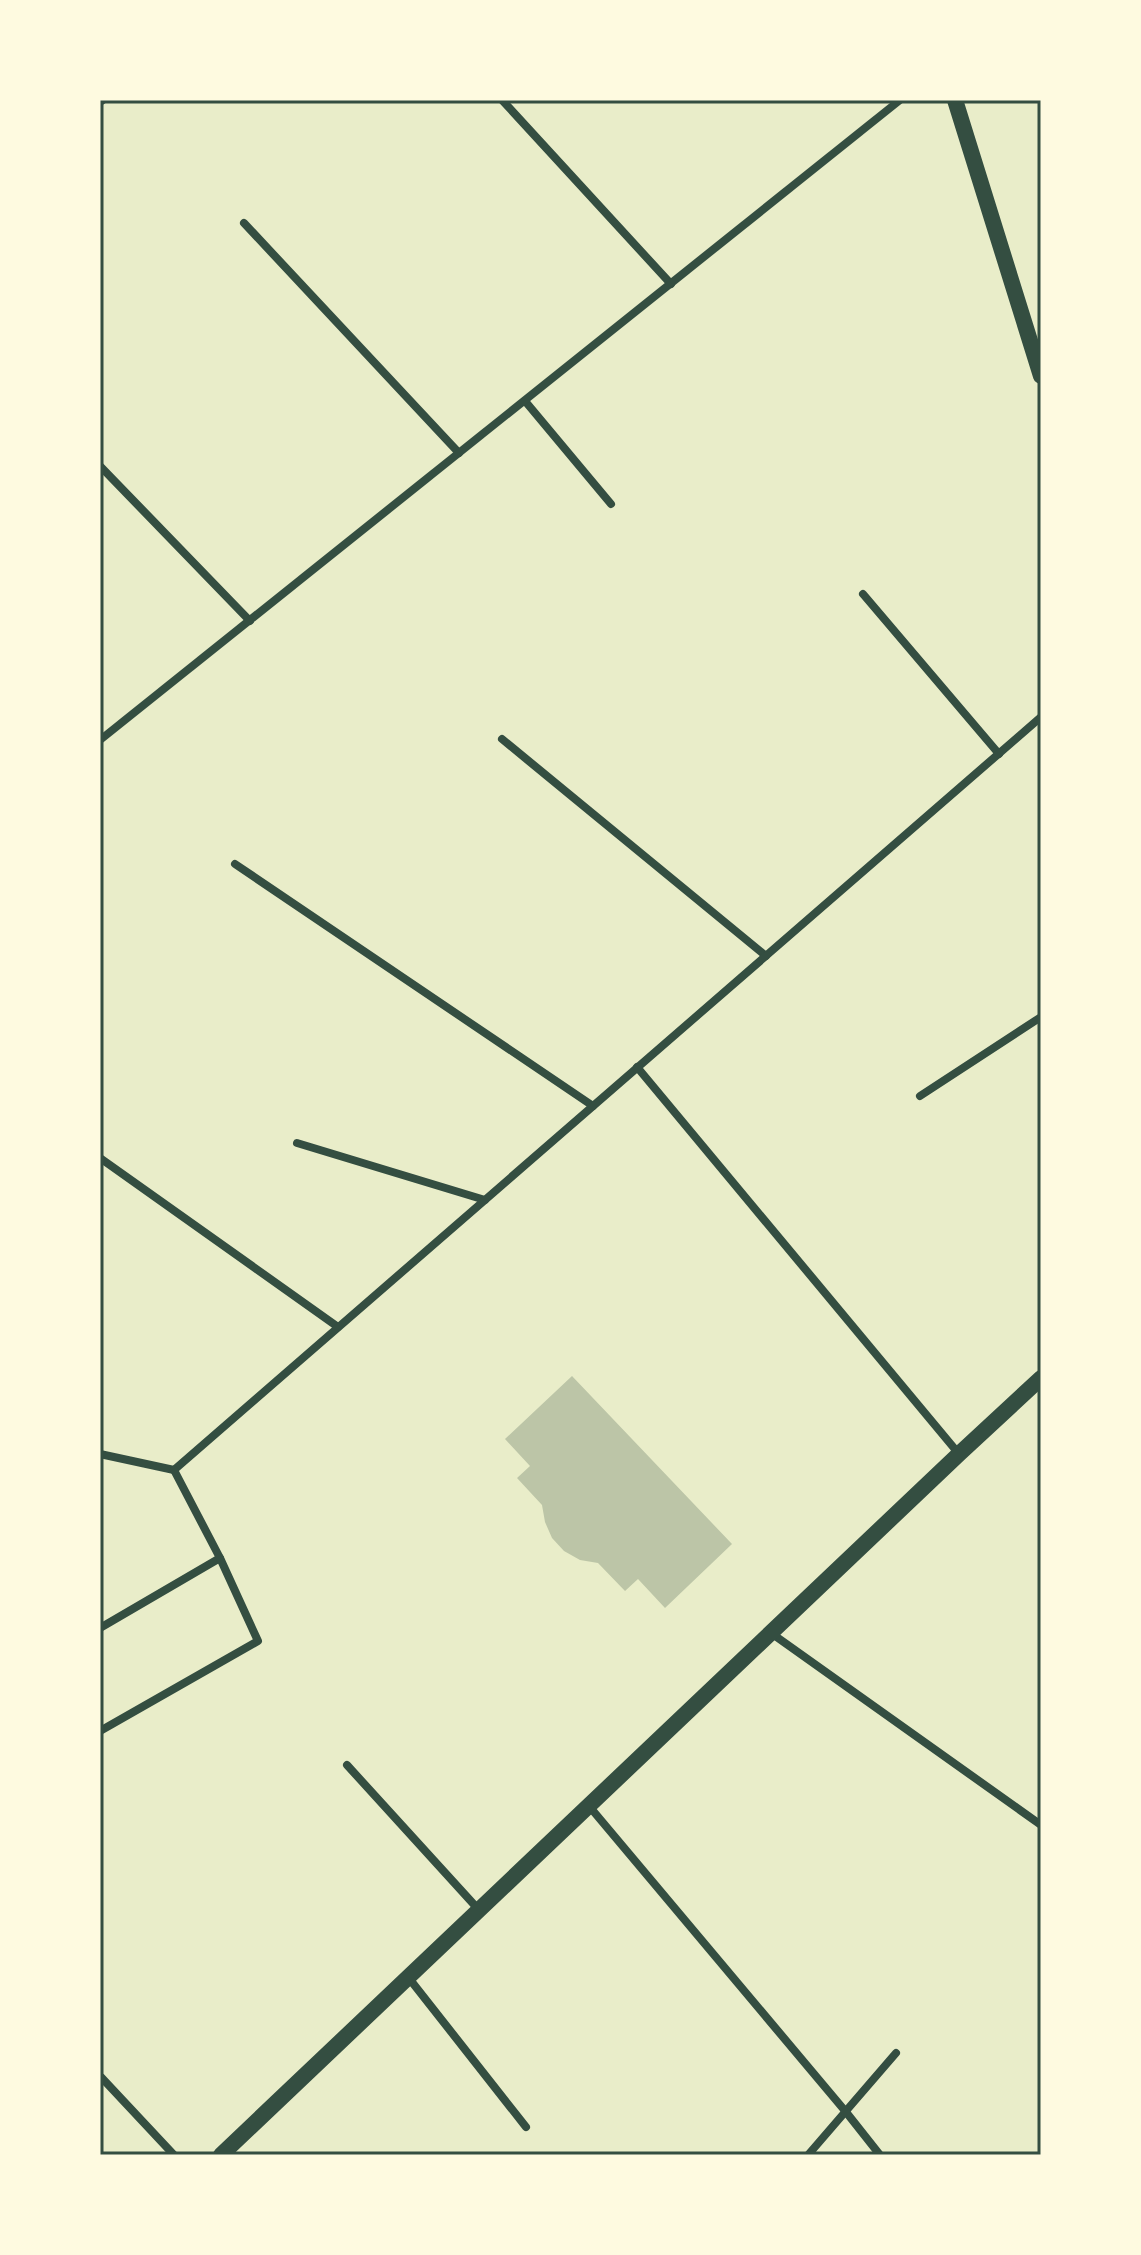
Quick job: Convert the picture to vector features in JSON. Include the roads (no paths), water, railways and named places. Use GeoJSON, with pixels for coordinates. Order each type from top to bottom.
{"type":"FeatureCollection","features":[{"type":"Feature","properties":{"kind":"main road"},"geometry":{"type":"LineString","coordinates":[[955,100],[1041,376]]}},
{"type":"Feature","properties":{"kind":"main road"},"geometry":{"type":"LineString","coordinates":[[221,2155],[1041,1378]]}},
{"type":"Feature","properties":{"kind":"street"},"geometry":{"type":"LineString","coordinates":[[502,100],[671,284]]}},
{"type":"Feature","properties":{"kind":"street"},"geometry":{"type":"LineString","coordinates":[[100,740],[900,100]]}},
{"type":"Feature","properties":{"kind":"street"},"geometry":{"type":"LineString","coordinates":[[244,223],[459,453]]}},
{"type":"Feature","properties":{"kind":"street"},"geometry":{"type":"LineString","coordinates":[[525,401],[611,504]]}},
{"type":"Feature","properties":{"kind":"street"},"geometry":{"type":"LineString","coordinates":[[100,466],[250,621]]}},
{"type":"Feature","properties":{"kind":"street"},"geometry":{"type":"LineString","coordinates":[[863,594],[999,754]]}},
{"type":"Feature","properties":{"kind":"street"},"geometry":{"type":"LineString","coordinates":[[174,1470],[1041,717]]}},
{"type":"Feature","properties":{"kind":"street"},"geometry":{"type":"LineString","coordinates":[[502,739],[766,956]]}},
{"type":"Feature","properties":{"kind":"street"},"geometry":{"type":"LineString","coordinates":[[235,864],[593,1106]]}},
{"type":"Feature","properties":{"kind":"street"},"geometry":{"type":"LineString","coordinates":[[920,1096],[1041,1017]]}},
{"type":"Feature","properties":{"kind":"street"},"geometry":{"type":"LineString","coordinates":[[637,1067],[959,1454]]}},
{"type":"Feature","properties":{"kind":"street"},"geometry":{"type":"LineString","coordinates":[[297,1143],[485,1200]]}},
{"type":"Feature","properties":{"kind":"street"},"geometry":{"type":"LineString","coordinates":[[100,1158],[338,1327]]}},
{"type":"Feature","properties":{"kind":"street"},"geometry":{"type":"LineString","coordinates":[[100,1454],[174,1470]]}},
{"type":"Feature","properties":{"kind":"street"},"geometry":{"type":"LineString","coordinates":[[100,1731],[258,1641],[220,1558],[174,1470]]}},
{"type":"Feature","properties":{"kind":"street"},"geometry":{"type":"LineString","coordinates":[[100,1628],[220,1558]]}},
{"type":"Feature","properties":{"kind":"street"},"geometry":{"type":"LineString","coordinates":[[770,1633],[1041,1825]]}},
{"type":"Feature","properties":{"kind":"street"},"geometry":{"type":"LineString","coordinates":[[347,1765],[479,1910]]}},
{"type":"Feature","properties":{"kind":"street"},"geometry":{"type":"LineString","coordinates":[[589,1806],[880,2155]]}},
{"type":"Feature","properties":{"kind":"street"},"geometry":{"type":"LineString","coordinates":[[408,1977],[526,2127]]}},
{"type":"Feature","properties":{"kind":"street"},"geometry":{"type":"LineString","coordinates":[[808,2155],[896,2053]]}},
{"type":"Feature","properties":{"kind":"street"},"geometry":{"type":"LineString","coordinates":[[101,2077],[174,2155]]}}]}
